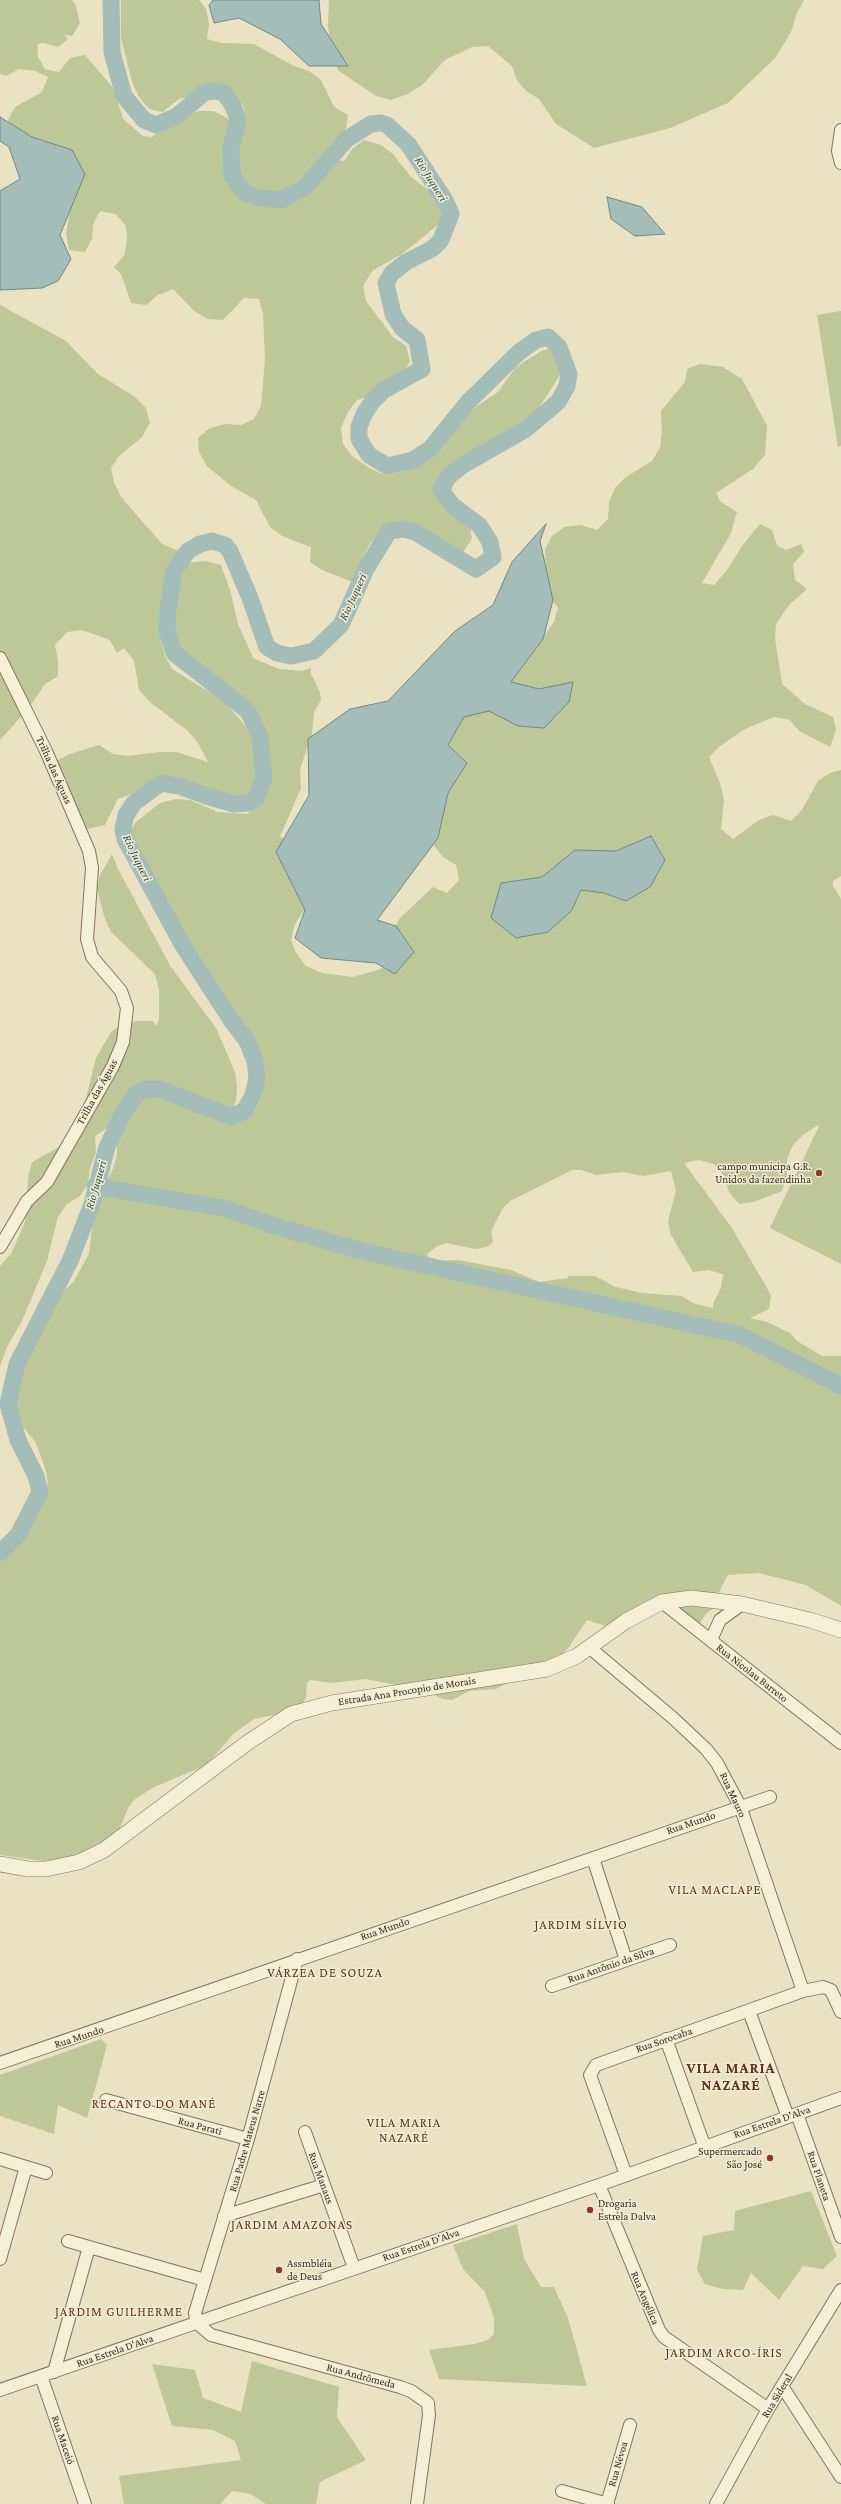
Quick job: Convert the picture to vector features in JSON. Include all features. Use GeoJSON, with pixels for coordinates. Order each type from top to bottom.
{"type":"FeatureCollection","features":[{"type":"Feature","properties":{"kind":"street"},"geometry":{"type":"LineString","coordinates":[[841,130],[838,151],[841,164]]}},
{"type":"Feature","properties":{"kind":"street","name":"Trilha das Águas"},"geometry":{"type":"LineString","coordinates":[[0,658],[46,750],[85,839],[92,868],[87,939],[92,957],[121,991],[127,1008],[123,1042],[113,1066],[47,1182],[27,1201],[0,1247]]}},
{"type":"Feature","properties":{"kind":"street","name":"Estrada Ana Procopio de Morais"},"geometry":{"type":"LineString","coordinates":[[0,1864],[28,1869],[46,1869],[80,1862],[104,1850],[247,1743],[291,1714],[332,1703],[547,1669],[565,1662],[590,1648],[626,1621],[662,1602],[691,1598],[742,1604],[795,1616],[841,1630]]}},
{"type":"Feature","properties":{"kind":"street","name":"Rua Nicolau Barreto"},"geometry":{"type":"LineString","coordinates":[[662,1602],[841,1743]]}},
{"type":"Feature","properties":{"kind":"street"},"geometry":{"type":"LineString","coordinates":[[711,1640],[720,1620],[742,1604]]}},
{"type":"Feature","properties":{"kind":"street","name":"Rua Mauro"},"geometry":{"type":"LineString","coordinates":[[590,1648],[706,1749],[717,1763],[740,1806],[803,1991]]}},
{"type":"Feature","properties":{"kind":"street","name":"Rua Mundo"},"geometry":{"type":"LineString","coordinates":[[0,2063],[106,2028],[298,1959],[740,1806],[770,1797]]}},
{"type":"Feature","properties":{"kind":"street"},"geometry":{"type":"LineString","coordinates":[[593,1858],[626,1960]]}},
{"type":"Feature","properties":{"kind":"street","name":"Rua Antônio da Silva"},"geometry":{"type":"LineString","coordinates":[[552,1986],[670,1945]]}},
{"type":"Feature","properties":{"kind":"street","name":"Rua Padre Mateus Narre"},"geometry":{"type":"LineString","coordinates":[[196,2323],[195,2312],[248,2139],[298,1959]]}},
{"type":"Feature","properties":{"kind":"street","name":"Rua Sorocaba"},"geometry":{"type":"LineString","coordinates":[[626,2175],[590,2075],[596,2065],[803,1991],[827,1988],[834,1994],[839,2007]]}},
{"type":"Feature","properties":{"kind":"street","name":"Rua Planeta"},"geometry":{"type":"LineString","coordinates":[[749,2011],[793,2115],[841,2237]]}},
{"type":"Feature","properties":{"kind":"street"},"geometry":{"type":"LineString","coordinates":[[666,2039],[704,2146]]}},
{"type":"Feature","properties":{"kind":"street","name":"Rua Estrela D'Alva"},"geometry":{"type":"LineString","coordinates":[[0,2390],[599,2185],[841,2098]]}},
{"type":"Feature","properties":{"kind":"street","name":"Rua Parati"},"geometry":{"type":"LineString","coordinates":[[106,2100],[248,2139]]}},
{"type":"Feature","properties":{"kind":"street","name":"Rua Manaus"},"geometry":{"type":"LineString","coordinates":[[304,2132],[354,2268]]}},
{"type":"Feature","properties":{"kind":"street"},"geometry":{"type":"LineString","coordinates":[[0,2160],[46,2174]]}},
{"type":"Feature","properties":{"kind":"street"},"geometry":{"type":"LineString","coordinates":[[0,2259],[3,2236],[26,2168]]}},
{"type":"Feature","properties":{"kind":"street"},"geometry":{"type":"LineString","coordinates":[[224,2216],[324,2185]]}},
{"type":"Feature","properties":{"kind":"street","name":"Rua Angélica"},"geometry":{"type":"LineString","coordinates":[[599,2185],[659,2330],[664,2337],[768,2409]]}},
{"type":"Feature","properties":{"kind":"street"},"geometry":{"type":"LineString","coordinates":[[68,2241],[205,2280]]}},
{"type":"Feature","properties":{"kind":"street"},"geometry":{"type":"LineString","coordinates":[[54,2372],[89,2247]]}},
{"type":"Feature","properties":{"kind":"street","name":"Rua Sideral"},"geometry":{"type":"LineString","coordinates":[[716,2504],[768,2409],[841,2290]]}},
{"type":"Feature","properties":{"kind":"street","name":"Rua Andrômeda"},"geometry":{"type":"LineString","coordinates":[[196,2323],[211,2335],[400,2387],[411,2391],[428,2403],[428,2415],[417,2504]]}},
{"type":"Feature","properties":{"kind":"street","name":"Rua Maceió"},"geometry":{"type":"LineString","coordinates":[[41,2376],[85,2504]]}},
{"type":"Feature","properties":{"kind":"street"},"geometry":{"type":"LineString","coordinates":[[782,2386],[841,2477]]}},
{"type":"Feature","properties":{"kind":"street","name":"Rua Névoa"},"geometry":{"type":"LineString","coordinates":[[608,2504],[630,2424]]}},
{"type":"Feature","properties":{"kind":"street"},"geometry":{"type":"LineString","coordinates":[[562,2491],[608,2504]]}},
{"type":"Feature","properties":{"kind":"green space"},"geometry":{"type":"Polygon","coordinates":[[[0,0],[72,0],[76,6],[80,23],[72,36],[65,35],[68,39],[58,47],[43,43],[37,44],[38,57],[45,69],[59,72],[70,58],[85,55],[114,89],[123,119],[143,136],[152,137],[171,121],[199,111],[214,111],[227,118],[236,130],[247,121],[243,105],[216,92],[179,99],[163,112],[149,109],[139,97],[132,82],[121,38],[121,0],[199,0],[206,9],[209,24],[207,39],[222,43],[254,44],[294,66],[309,71],[321,80],[334,107],[348,115],[346,129],[329,159],[344,161],[353,148],[364,140],[381,145],[393,154],[411,177],[448,205],[444,220],[402,254],[373,270],[363,286],[366,301],[393,337],[406,346],[410,361],[402,375],[373,395],[357,400],[348,412],[341,428],[343,444],[352,456],[371,469],[385,475],[414,467],[438,448],[470,411],[498,392],[516,367],[541,351],[556,347],[565,357],[560,375],[534,415],[508,435],[480,446],[456,462],[445,474],[441,489],[446,503],[469,523],[472,538],[464,551],[449,551],[408,527],[392,523],[370,543],[357,570],[353,589],[350,581],[322,570],[310,562],[311,547],[282,536],[270,527],[256,500],[231,486],[207,466],[199,452],[198,438],[210,428],[226,424],[241,425],[254,419],[261,406],[265,359],[263,314],[259,299],[244,298],[223,320],[208,319],[194,311],[173,289],[158,295],[146,305],[131,303],[121,274],[114,267],[124,256],[127,240],[126,226],[116,214],[100,211],[93,224],[92,239],[85,252],[69,250],[66,234],[71,204],[14,134],[8,120],[15,107],[42,92],[48,77],[35,71],[19,69],[6,76],[0,74],[0,0]]]}},
{"type":"Feature","properties":{"kind":"green space"},"geometry":{"type":"Polygon","coordinates":[[[329,0],[804,0],[796,15],[791,32],[775,58],[728,103],[670,128],[594,148],[556,124],[539,99],[526,91],[517,80],[512,66],[488,46],[472,47],[445,60],[422,85],[408,94],[391,100],[376,96],[338,70],[333,56],[328,27],[329,0]]]}},
{"type":"Feature","properties":{"kind":"green space"},"geometry":{"type":"Polygon","coordinates":[[[0,305],[66,341],[98,374],[135,397],[146,408],[150,423],[142,437],[119,456],[111,468],[114,483],[121,497],[162,544],[176,550],[180,548],[176,564],[206,561],[221,565],[231,593],[238,624],[253,658],[279,669],[302,671],[311,668],[311,674],[320,692],[321,700],[314,712],[312,734],[300,769],[301,788],[280,837],[283,838],[298,831],[313,897],[295,924],[291,940],[296,953],[306,966],[322,973],[353,977],[381,969],[390,957],[391,933],[400,918],[433,887],[447,893],[459,880],[456,865],[443,857],[434,846],[439,815],[425,746],[532,652],[554,622],[558,607],[547,596],[545,549],[552,536],[564,527],[580,525],[597,530],[608,519],[609,502],[615,488],[626,477],[652,461],[660,448],[662,432],[661,411],[685,382],[687,369],[700,364],[723,367],[742,379],[767,426],[765,455],[753,469],[716,493],[720,501],[737,512],[731,533],[702,583],[714,585],[727,570],[742,546],[760,524],[772,530],[777,546],[786,550],[801,544],[804,552],[793,564],[795,580],[807,589],[789,605],[776,624],[775,638],[782,684],[805,704],[833,717],[836,730],[830,747],[799,731],[790,720],[774,717],[745,729],[720,746],[709,757],[721,786],[724,801],[721,829],[733,839],[759,820],[773,815],[791,821],[802,810],[818,781],[830,773],[841,770],[841,876],[833,881],[833,886],[841,899],[841,1264],[770,1228],[820,1124],[804,1134],[793,1145],[787,1159],[787,1175],[782,1191],[754,1202],[739,1204],[729,1192],[724,1176],[714,1164],[699,1160],[684,1163],[732,1228],[771,1295],[769,1309],[750,1318],[767,1322],[790,1333],[797,1341],[822,1356],[841,1356],[841,1606],[806,1585],[759,1573],[728,1575],[718,1594],[715,1607],[706,1614],[699,1624],[681,1609],[654,1608],[606,1626],[587,1620],[569,1647],[556,1661],[543,1661],[530,1671],[496,1689],[469,1691],[452,1700],[443,1699],[426,1691],[366,1679],[332,1683],[310,1680],[307,1683],[306,1697],[303,1703],[291,1706],[274,1715],[254,1719],[233,1734],[207,1765],[154,1787],[135,1799],[128,1808],[118,1833],[111,1844],[70,1859],[43,1861],[0,1855],[0,1549],[31,1516],[48,1486],[46,1471],[36,1443],[18,1420],[14,1405],[15,1390],[31,1347],[63,1292],[74,1281],[89,1254],[94,1211],[98,1196],[113,1169],[117,1154],[117,1139],[109,1127],[95,1136],[96,1153],[90,1167],[88,1183],[80,1196],[67,1204],[58,1217],[47,1261],[22,1321],[6,1349],[0,1367],[0,1266],[11,1254],[25,1222],[28,1178],[32,1162],[59,1147],[77,1120],[84,1106],[96,1058],[111,1032],[123,1023],[153,1021],[156,1026],[159,1020],[159,990],[155,974],[111,932],[105,919],[97,890],[100,875],[112,854],[118,869],[171,967],[216,1028],[235,1072],[237,1086],[236,1101],[229,1117],[243,1118],[255,1110],[262,1096],[262,1081],[243,1035],[200,986],[183,959],[145,871],[137,858],[124,850],[128,835],[136,822],[160,803],[176,799],[190,800],[218,812],[248,814],[265,788],[267,774],[265,742],[248,715],[229,691],[216,681],[186,673],[174,664],[168,650],[169,634],[175,618],[164,608],[160,610],[159,624],[161,641],[165,656],[172,669],[224,701],[253,735],[258,751],[259,783],[253,797],[239,800],[180,788],[135,793],[118,799],[105,825],[87,829],[77,817],[56,761],[70,754],[99,745],[113,754],[128,756],[159,752],[176,752],[208,762],[198,743],[188,731],[151,703],[139,690],[134,661],[124,648],[117,653],[110,640],[82,630],[67,632],[55,645],[58,661],[58,676],[45,684],[28,709],[0,740],[0,305]],[[651,836],[616,851],[575,850],[542,877],[501,883],[572,910],[581,890],[604,893],[626,901],[651,836]],[[572,1170],[510,1201],[503,1208],[491,1231],[493,1242],[487,1247],[475,1249],[446,1243],[437,1246],[427,1254],[429,1258],[434,1261],[458,1260],[511,1270],[539,1282],[568,1278],[568,1276],[595,1276],[616,1287],[642,1293],[681,1296],[695,1304],[713,1308],[713,1303],[721,1288],[723,1274],[708,1270],[693,1272],[671,1235],[668,1221],[676,1190],[671,1171],[643,1176],[623,1172],[596,1175],[581,1170],[572,1170]]]}},
{"type":"Feature","properties":{"kind":"green space"},"geometry":{"type":"Polygon","coordinates":[[[841,311],[841,446],[838,447],[817,315],[841,311]]]}},
{"type":"Feature","properties":{"kind":"green space"},"geometry":{"type":"Polygon","coordinates":[[[101,2039],[107,2045],[87,2118],[58,2105],[54,2134],[0,2116],[0,2075],[101,2039]]]}},
{"type":"Feature","properties":{"kind":"green space"},"geometry":{"type":"Polygon","coordinates":[[[811,2191],[837,2256],[823,2269],[803,2266],[779,2300],[751,2273],[743,2290],[723,2289],[705,2284],[697,2270],[703,2236],[734,2230],[735,2211],[811,2191]]]}},
{"type":"Feature","properties":{"kind":"green space"},"geometry":{"type":"Polygon","coordinates":[[[517,2224],[524,2259],[541,2287],[554,2287],[568,2318],[587,2386],[439,2379],[429,2350],[474,2344],[488,2340],[494,2334],[494,2318],[485,2292],[463,2269],[453,2245],[517,2224]]]}},
{"type":"Feature","properties":{"kind":"green space"},"geometry":{"type":"Polygon","coordinates":[[[252,2361],[339,2387],[337,2417],[366,2460],[320,2482],[316,2504],[266,2504],[251,2494],[232,2491],[220,2504],[124,2504],[119,2476],[241,2460],[235,2441],[213,2430],[172,2426],[152,2364],[195,2370],[203,2398],[241,2412],[252,2361]]]}},
{"type":"Feature","properties":{"kind":"water"},"geometry":{"type":"Polygon","coordinates":[[[213,0],[319,0],[321,24],[348,66],[309,66],[280,39],[239,18],[214,23],[209,5],[213,0]]]}},
{"type":"Feature","properties":{"kind":"water"},"geometry":{"type":"Polygon","coordinates":[[[0,117],[32,137],[72,150],[85,174],[60,235],[71,259],[58,281],[42,288],[0,290],[0,191],[20,179],[9,147],[0,141],[0,117]]]}},
{"type":"Feature","properties":{"kind":"water"},"geometry":{"type":"Polygon","coordinates":[[[607,197],[642,207],[665,234],[635,236],[611,219],[607,197]]]}},
{"type":"Feature","properties":{"kind":"water"},"geometry":{"type":"Polygon","coordinates":[[[546,524],[540,541],[553,600],[543,639],[511,682],[539,689],[573,682],[569,702],[544,728],[518,726],[489,711],[464,717],[448,745],[467,763],[448,793],[438,838],[377,920],[396,926],[414,952],[395,974],[376,963],[321,958],[295,938],[305,910],[276,852],[309,795],[308,739],[350,709],[388,701],[455,631],[493,605],[512,562],[546,524]]]}},
{"type":"Feature","properties":{"kind":"water"},"geometry":{"type":"Polygon","coordinates":[[[651,836],[665,860],[650,887],[626,901],[604,893],[581,890],[572,910],[548,932],[516,938],[491,918],[501,883],[542,877],[575,850],[616,851],[651,836]]]}},
{"type":"Feature","properties":{"kind":"waterway","name":"Rio Juqueri"},"geometry":{"type":"LineString","coordinates":[[0,1553],[18,1535],[40,1492],[36,1476],[18,1440],[8,1404],[17,1364],[70,1261],[92,1204],[107,1147],[122,1115],[136,1094],[146,1089],[159,1089],[232,1117],[245,1110],[253,1095],[257,1078],[255,1061],[247,1041],[231,1020],[182,944],[125,839],[123,829],[126,815],[134,803],[161,783],[179,786],[234,804],[248,803],[256,798],[264,778],[260,737],[248,711],[174,653],[167,631],[168,609],[174,571],[188,551],[200,544],[212,541],[225,545],[230,551],[250,598],[267,647],[277,653],[291,656],[314,651],[341,625],[366,569],[389,531],[403,529],[415,532],[476,569],[493,557],[490,542],[480,526],[452,505],[441,490],[449,476],[463,465],[526,429],[558,402],[567,386],[569,374],[559,347],[548,337],[536,340],[518,353],[468,402],[430,449],[413,460],[387,466],[369,455],[359,439],[359,427],[364,414],[372,402],[384,390],[422,369],[417,340],[402,328],[393,314],[386,283],[392,273],[406,262],[432,249],[441,240],[451,214],[446,202],[408,144],[387,125],[381,123],[371,124],[347,139],[304,188],[281,200],[260,198],[245,193],[232,176],[231,148],[238,119],[233,106],[224,93],[215,91],[205,92],[177,116],[156,125],[144,120],[124,96],[112,52],[111,0]]}},
{"type":"Feature","properties":{"kind":"waterway"},"geometry":{"type":"LineString","coordinates":[[95,1186],[227,1209],[272,1225],[361,1251],[740,1335],[841,1386]]}},
{"type":"Feature","properties":{"kind":"place","name":"campo municipa G.R. Unidos da fazendinha"},"geometry":{"type":"Point","coordinates":[819,1173]}},
{"type":"Feature","properties":{"kind":"place","name":"Supermercado São José"},"geometry":{"type":"Point","coordinates":[770,2158]}},
{"type":"Feature","properties":{"kind":"place","name":"Drogaria Estrela Dalva"},"geometry":{"type":"Point","coordinates":[590,2210]}},
{"type":"Feature","properties":{"kind":"place","name":"Assmbléia de Deus"},"geometry":{"type":"Point","coordinates":[279,2270]}},
{"type":"Feature","properties":{"kind":"district","name":"VILA MACLAPE"},"geometry":{"type":"Point","coordinates":[715,1890]}},
{"type":"Feature","properties":{"kind":"district","name":"JARDIM SÍLVIO"},"geometry":{"type":"Point","coordinates":[581,1925]}},
{"type":"Feature","properties":{"kind":"district","name":"VÁRZEA DE SOUZA"},"geometry":{"type":"Point","coordinates":[325,1973]}},
{"type":"Feature","properties":{"kind":"district","name":"VILA MARIA NAZARÉ"},"geometry":{"type":"Point","coordinates":[731,2076]}},
{"type":"Feature","properties":{"kind":"district","name":"RECANTO DO MANÉ"},"geometry":{"type":"Point","coordinates":[154,2104]}},
{"type":"Feature","properties":{"kind":"district","name":"VILA MARIA NAZARÉ"},"geometry":{"type":"Point","coordinates":[404,2130]}},
{"type":"Feature","properties":{"kind":"district","name":"JARDIM AMAZONAS"},"geometry":{"type":"Point","coordinates":[292,2225]}},
{"type":"Feature","properties":{"kind":"district","name":"JARDIM GUILHERME"},"geometry":{"type":"Point","coordinates":[119,2312]}},
{"type":"Feature","properties":{"kind":"district","name":"JARDIM ARCO-ÍRIS"},"geometry":{"type":"Point","coordinates":[724,2353]}}]}
